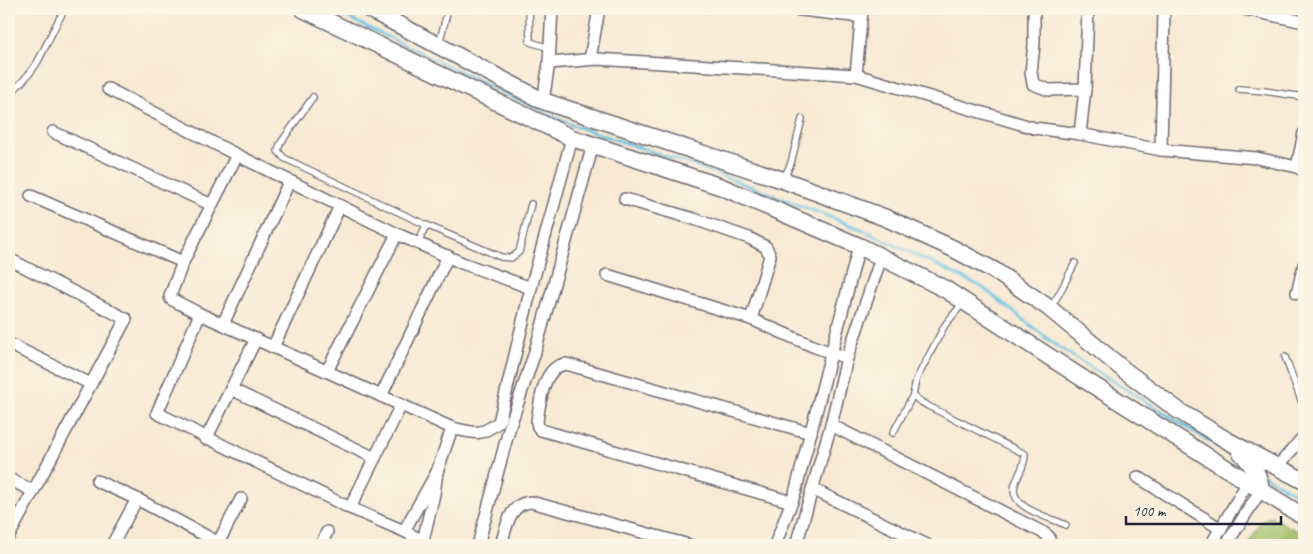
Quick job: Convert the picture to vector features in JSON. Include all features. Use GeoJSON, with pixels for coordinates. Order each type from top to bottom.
{"type":"FeatureCollection","features":[{"type":"Feature","properties":{"kind":"street"},"geometry":{"type":"LineString","coordinates":[[303,9],[572,138],[722,187],[859,246],[944,289],[1304,517]]}},
{"type":"Feature","properties":{"kind":"street"},"geometry":{"type":"LineString","coordinates":[[369,9],[542,101],[783,180],[886,218],[952,248],[996,272],[1049,308],[1124,370],[1179,411],[1228,441],[1304,481]]}},
{"type":"Feature","properties":{"kind":"street"},"geometry":{"type":"LineString","coordinates":[[542,101],[549,63],[552,9]]}},
{"type":"Feature","properties":{"kind":"street"},"geometry":{"type":"LineString","coordinates":[[590,59],[599,9]]}},
{"type":"Feature","properties":{"kind":"street"},"geometry":{"type":"LineString","coordinates":[[793,9],[862,13],[856,75]]}},
{"type":"Feature","properties":{"kind":"street"},"geometry":{"type":"LineString","coordinates":[[1034,9],[1034,44],[1030,72],[1033,84],[1049,90],[1084,89]]}},
{"type":"Feature","properties":{"kind":"street"},"geometry":{"type":"LineString","coordinates":[[1080,134],[1088,9]]}},
{"type":"Feature","properties":{"kind":"street"},"geometry":{"type":"LineString","coordinates":[[1161,150],[1164,9]]}},
{"type":"Feature","properties":{"kind":"street"},"geometry":{"type":"LineString","coordinates":[[1244,9],[1304,22]]}},
{"type":"Feature","properties":{"kind":"street"},"geometry":{"type":"LineString","coordinates":[[549,63],[590,59],[856,75],[1034,128],[1080,134],[1161,150],[1257,158],[1300,169],[1304,133]]}},
{"type":"Feature","properties":{"kind":"street"},"geometry":{"type":"LineString","coordinates":[[108,89],[289,182],[397,234],[531,288]]}},
{"type":"Feature","properties":{"kind":"street"},"geometry":{"type":"LineString","coordinates":[[53,132],[212,205]]}},
{"type":"Feature","properties":{"kind":"street"},"geometry":{"type":"LineString","coordinates":[[236,155],[183,262],[170,298],[200,314],[452,428],[477,434],[488,430],[499,422],[531,288],[572,138]]}},
{"type":"Feature","properties":{"kind":"street"},"geometry":{"type":"LineString","coordinates":[[478,545],[510,426],[534,355],[594,145]]}},
{"type":"Feature","properties":{"kind":"street"},"geometry":{"type":"LineString","coordinates":[[223,324],[289,182]]}},
{"type":"Feature","properties":{"kind":"street"},"geometry":{"type":"LineString","coordinates":[[31,196],[183,262]]}},
{"type":"Feature","properties":{"kind":"street"},"geometry":{"type":"LineString","coordinates":[[625,199],[694,219],[749,238],[766,247],[770,256],[751,320]]}},
{"type":"Feature","properties":{"kind":"street"},"geometry":{"type":"LineString","coordinates":[[273,347],[340,206]]}},
{"type":"Feature","properties":{"kind":"street"},"geometry":{"type":"LineString","coordinates":[[327,371],[397,234]]}},
{"type":"Feature","properties":{"kind":"street"},"geometry":{"type":"LineString","coordinates":[[776,545],[793,498],[859,246]]}},
{"type":"Feature","properties":{"kind":"street"},"geometry":{"type":"LineString","coordinates":[[381,396],[448,256]]}},
{"type":"Feature","properties":{"kind":"street"},"geometry":{"type":"LineString","coordinates":[[796,545],[831,425],[848,358],[881,258]]}},
{"type":"Feature","properties":{"kind":"street"},"geometry":{"type":"LineString","coordinates":[[9,259],[126,319],[9,536]]}},
{"type":"Feature","properties":{"kind":"street"},"geometry":{"type":"LineString","coordinates":[[1297,293],[1304,265]]}},
{"type":"Feature","properties":{"kind":"street"},"geometry":{"type":"LineString","coordinates":[[607,275],[751,320],[848,358]]}},
{"type":"Feature","properties":{"kind":"street"},"geometry":{"type":"LineString","coordinates":[[200,314],[157,413],[206,439],[426,543],[436,472]]}},
{"type":"Feature","properties":{"kind":"street"},"geometry":{"type":"LineString","coordinates":[[206,439],[256,339]]}},
{"type":"Feature","properties":{"kind":"street"},"geometry":{"type":"LineString","coordinates":[[9,344],[91,384]]}},
{"type":"Feature","properties":{"kind":"street"},"geometry":{"type":"LineString","coordinates":[[811,433],[566,364],[562,364],[550,371],[537,421],[538,427],[541,430],[793,498],[810,493],[927,545]]}},
{"type":"Feature","properties":{"kind":"street"},"geometry":{"type":"LineString","coordinates":[[231,389],[375,458]]}},
{"type":"Feature","properties":{"kind":"street"},"geometry":{"type":"LineString","coordinates":[[350,508],[401,405]]}},
{"type":"Feature","properties":{"kind":"street"},"geometry":{"type":"LineString","coordinates":[[831,425],[1044,533],[1049,537],[1049,545]]}},
{"type":"Feature","properties":{"kind":"street"},"geometry":{"type":"LineString","coordinates":[[404,531],[436,472],[452,428]]}},
{"type":"Feature","properties":{"kind":"street"},"geometry":{"type":"LineString","coordinates":[[1278,467],[1304,436]]}},
{"type":"Feature","properties":{"kind":"street"},"geometry":{"type":"LineString","coordinates":[[1211,545],[1259,478],[1254,468],[1228,441]]}},
{"type":"Feature","properties":{"kind":"street"},"geometry":{"type":"LineString","coordinates":[[1138,477],[1221,529]]}},
{"type":"Feature","properties":{"kind":"street"},"geometry":{"type":"LineString","coordinates":[[9,479],[33,491]]}},
{"type":"Feature","properties":{"kind":"street"},"geometry":{"type":"LineString","coordinates":[[97,481],[137,499],[220,545],[241,499]]}},
{"type":"Feature","properties":{"kind":"street"},"geometry":{"type":"LineString","coordinates":[[1226,545],[1254,486]]}},
{"type":"Feature","properties":{"kind":"street"},"geometry":{"type":"LineString","coordinates":[[112,545],[137,499]]}},
{"type":"Feature","properties":{"kind":"street"},"geometry":{"type":"LineString","coordinates":[[501,545],[513,510],[522,504],[531,502],[688,545]]}},
{"type":"Feature","properties":{"kind":"street"},"geometry":{"type":"LineString","coordinates":[[320,545],[327,532]]}},
{"type":"Feature","properties":{"kind":"lane"},"geometry":{"type":"LineString","coordinates":[[439,46],[448,9]]}},
{"type":"Feature","properties":{"kind":"lane"},"geometry":{"type":"LineString","coordinates":[[529,9],[530,42],[550,48]]}},
{"type":"Feature","properties":{"kind":"lane"},"geometry":{"type":"LineString","coordinates":[[9,95],[23,82],[37,63],[50,34],[62,14]]}},
{"type":"Feature","properties":{"kind":"lane"},"geometry":{"type":"LineString","coordinates":[[1239,89],[1304,96]]}},
{"type":"Feature","properties":{"kind":"lane"},"geometry":{"type":"LineString","coordinates":[[313,97],[280,144],[278,151],[284,158],[426,225],[501,257],[512,258],[518,252],[531,204]]}},
{"type":"Feature","properties":{"kind":"lane"},"geometry":{"type":"LineString","coordinates":[[783,180],[791,163],[802,119]]}},
{"type":"Feature","properties":{"kind":"lane"},"geometry":{"type":"LineString","coordinates":[[418,243],[426,225]]}},
{"type":"Feature","properties":{"kind":"lane"},"geometry":{"type":"LineString","coordinates":[[1049,308],[1059,294],[1075,263]]}},
{"type":"Feature","properties":{"kind":"lane"},"geometry":{"type":"LineString","coordinates":[[893,433],[913,395],[916,380],[945,325],[964,302]]}},
{"type":"Feature","properties":{"kind":"lane"},"geometry":{"type":"LineString","coordinates":[[1285,356],[1304,408]]}},
{"type":"Feature","properties":{"kind":"lane"},"geometry":{"type":"LineString","coordinates":[[913,395],[928,406],[1025,454],[1024,466],[1015,483],[1013,492],[1015,497],[1027,508],[1066,524]]}},
{"type":"Feature","properties":{"kind":"green space"},"geometry":{"type":"Polygon","coordinates":[[[1271,516],[1304,535],[1304,545],[1247,545],[1262,521],[1271,516]]]}},
{"type":"Feature","properties":{"kind":"waterway"},"geometry":{"type":"LineString","coordinates":[[330,9],[572,125],[710,171],[861,229],[982,287],[1058,347],[1235,457]]}},
{"type":"Feature","properties":{"kind":"waterway"},"geometry":{"type":"LineString","coordinates":[[1264,475],[1304,499]]}}]}
